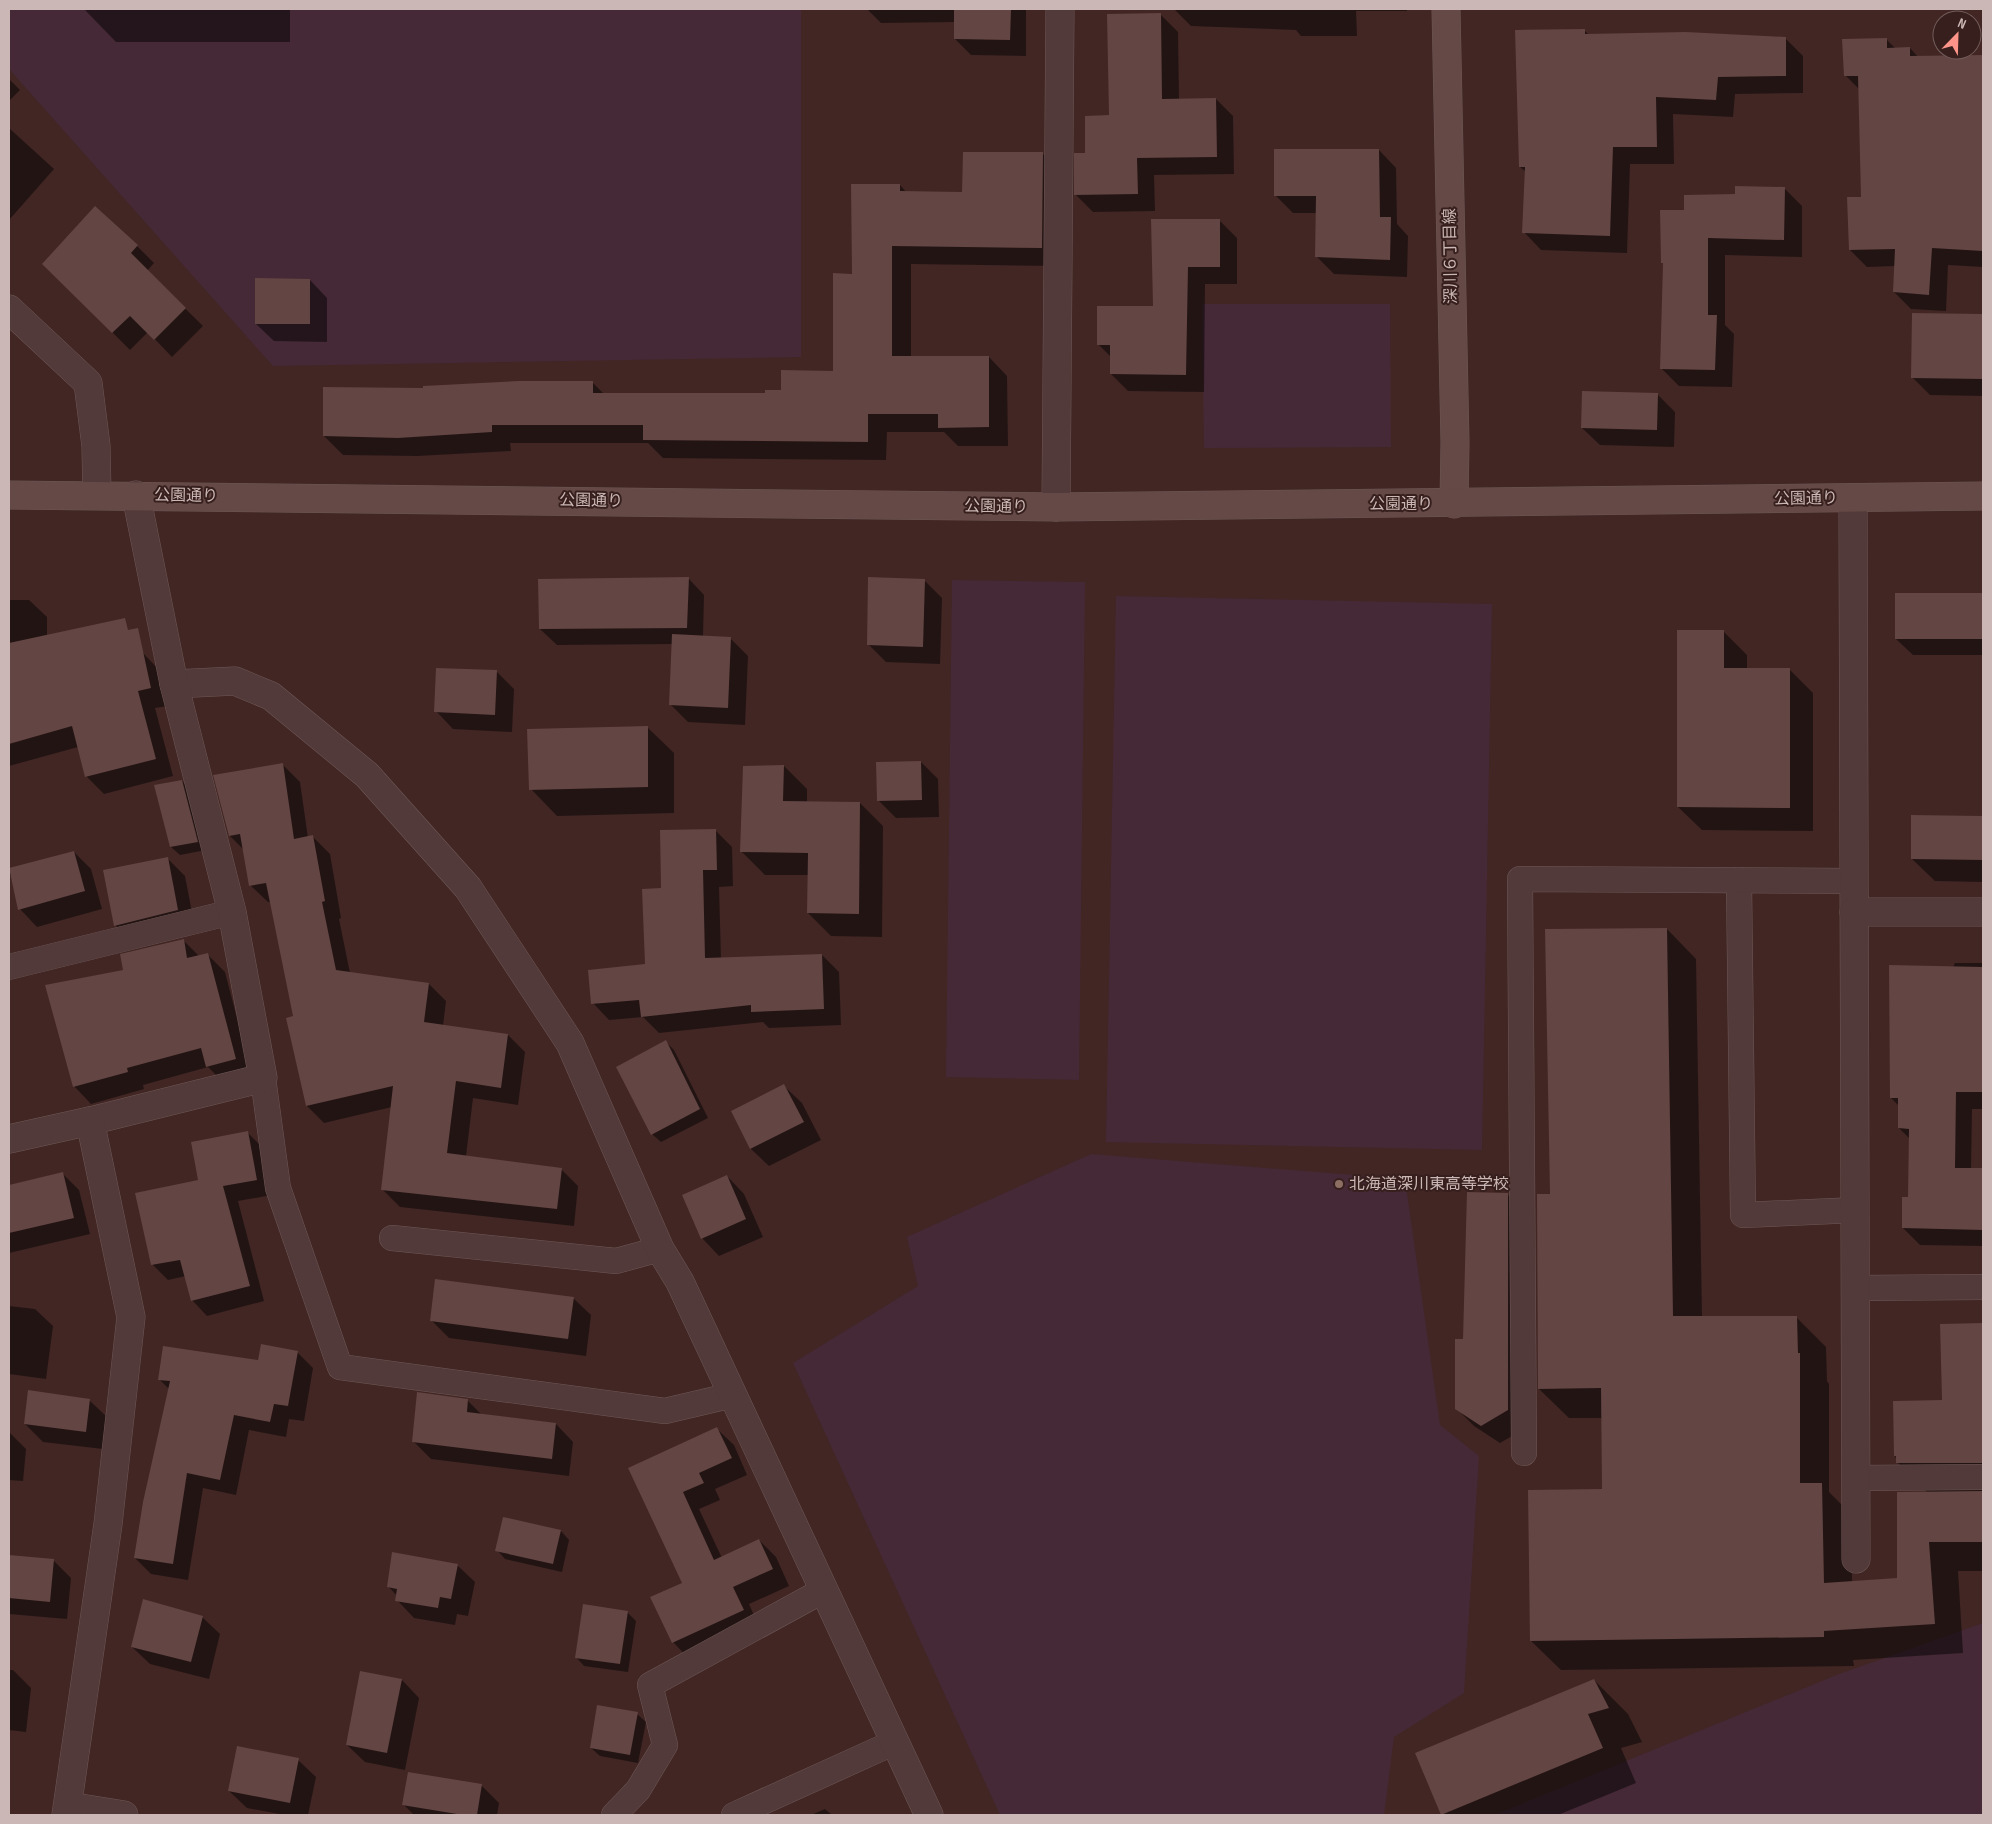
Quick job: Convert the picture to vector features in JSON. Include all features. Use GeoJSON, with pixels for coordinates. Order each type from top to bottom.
{"type":"FeatureCollection","features":[{"type":"Feature","properties":{"kind":"street"},"geometry":{"type":"LineString","coordinates":[[1056,507],[1060,9]]}},
{"type":"Feature","properties":{"kind":"street","name":"深川６丁目線"},"geometry":{"type":"LineString","coordinates":[[1446,9],[1455,442],[1454,504]]}},
{"type":"Feature","properties":{"kind":"street"},"geometry":{"type":"LineString","coordinates":[[9,309],[88,383],[96,446],[97,495]]}},
{"type":"Feature","properties":{"kind":"street","name":"公園通り"},"geometry":{"type":"LineString","coordinates":[[9,495],[1056,507],[1454,504],[1983,496]]}},
{"type":"Feature","properties":{"kind":"street"},"geometry":{"type":"LineString","coordinates":[[9,1138],[90,1121],[263,1078],[232,912],[174,684],[136,495]]}},
{"type":"Feature","properties":{"kind":"street"},"geometry":{"type":"LineString","coordinates":[[1853,498],[1856,1559]]}},
{"type":"Feature","properties":{"kind":"street"},"geometry":{"type":"LineString","coordinates":[[174,684],[235,681],[271,696],[367,775],[468,888],[570,1043],[660,1249],[680,1282],[929,1815]]}},
{"type":"Feature","properties":{"kind":"street"},"geometry":{"type":"LineString","coordinates":[[1854,912],[1983,912]]}},
{"type":"Feature","properties":{"kind":"street"},"geometry":{"type":"LineString","coordinates":[[90,1121],[130,1317],[108,1524],[67,1810],[124,1815]]}},
{"type":"Feature","properties":{"kind":"lane"},"geometry":{"type":"LineString","coordinates":[[1524,1453],[1520,878],[1854,881]]}},
{"type":"Feature","properties":{"kind":"lane"},"geometry":{"type":"LineString","coordinates":[[1739,880],[1743,1215],[1856,1210]]}},
{"type":"Feature","properties":{"kind":"lane"},"geometry":{"type":"LineString","coordinates":[[9,967],[232,912]]}},
{"type":"Feature","properties":{"kind":"lane"},"geometry":{"type":"LineString","coordinates":[[263,1078],[278,1188],[340,1367],[665,1411],[733,1395]]}},
{"type":"Feature","properties":{"kind":"lane"},"geometry":{"type":"LineString","coordinates":[[392,1238],[616,1261],[660,1249]]}},
{"type":"Feature","properties":{"kind":"lane"},"geometry":{"type":"LineString","coordinates":[[1856,1288],[1983,1287]]}},
{"type":"Feature","properties":{"kind":"lane"},"geometry":{"type":"LineString","coordinates":[[1856,1478],[1983,1477]]}},
{"type":"Feature","properties":{"kind":"lane"},"geometry":{"type":"LineString","coordinates":[[614,1815],[638,1790],[665,1744],[650,1685],[824,1590]]}},
{"type":"Feature","properties":{"kind":"lane"},"geometry":{"type":"LineString","coordinates":[[734,1815],[895,1742]]}},
{"type":"Feature","properties":{"kind":"shaded area"},"geometry":{"type":"Polygon","coordinates":[[[9,9],[801,9],[801,357],[273,366],[9,69],[9,9]]]}},
{"type":"Feature","properties":{"kind":"shaded area"},"geometry":{"type":"Polygon","coordinates":[[[1202,304],[1390,304],[1391,447],[1204,448],[1202,304]]]}},
{"type":"Feature","properties":{"kind":"shaded area"},"geometry":{"type":"Polygon","coordinates":[[[952,580],[1085,582],[1079,1080],[946,1077],[952,580]]]}},
{"type":"Feature","properties":{"kind":"shaded area"},"geometry":{"type":"Polygon","coordinates":[[[1116,596],[1492,604],[1482,1150],[1106,1142],[1116,596]]]}},
{"type":"Feature","properties":{"kind":"shaded area"},"geometry":{"type":"Polygon","coordinates":[[[1091,1154],[1405,1179],[1440,1425],[1479,1456],[1464,1693],[1394,1737],[1384,1815],[1000,1815],[793,1363],[918,1286],[907,1237],[1091,1154]]]}},
{"type":"Feature","properties":{"kind":"shaded area"},"geometry":{"type":"Polygon","coordinates":[[[1983,1623],[1983,1815],[1494,1815],[1839,1674],[1983,1623]]]}},
{"type":"Feature","properties":{"kind":"building"},"geometry":{"type":"Polygon","coordinates":[[[954,9],[1011,9],[1010,40],[954,39],[954,9]]]}},
{"type":"Feature","properties":{"kind":"building"},"geometry":{"type":"Polygon","coordinates":[[[1161,13],[1162,99],[1216,98],[1217,157],[1137,158],[1138,194],[1074,195],[1074,153],[1085,153],[1085,116],[1109,115],[1107,14],[1161,13]]]}},
{"type":"Feature","properties":{"kind":"building"},"geometry":{"type":"Polygon","coordinates":[[[1585,29],[1585,34],[1686,32],[1786,37],[1786,76],[1718,77],[1716,100],[1656,97],[1657,147],[1613,147],[1610,236],[1522,233],[1525,167],[1519,167],[1515,30],[1585,29]]]}},
{"type":"Feature","properties":{"kind":"building"},"geometry":{"type":"Polygon","coordinates":[[[1887,38],[1887,48],[1910,47],[1910,56],[1932,56],[1932,60],[1982,60],[1983,55],[1983,251],[1932,248],[1929,295],[1893,292],[1895,249],[1849,250],[1847,197],[1861,197],[1858,76],[1844,76],[1842,39],[1887,38]]]}},
{"type":"Feature","properties":{"kind":"building"},"geometry":{"type":"Polygon","coordinates":[[[1274,149],[1379,149],[1380,217],[1391,217],[1390,260],[1315,257],[1316,196],[1274,196],[1274,149]]]}},
{"type":"Feature","properties":{"kind":"building"},"geometry":{"type":"Polygon","coordinates":[[[963,152],[1043,152],[1042,248],[892,246],[892,356],[989,356],[989,427],[938,428],[938,414],[868,414],[868,442],[643,440],[643,425],[492,425],[492,432],[398,438],[323,436],[323,387],[423,388],[423,386],[519,381],[593,381],[593,393],[765,393],[765,390],[781,390],[781,370],[833,371],[833,273],[852,274],[851,184],[900,184],[900,191],[962,192],[963,152]]]}},
{"type":"Feature","properties":{"kind":"building"},"geometry":{"type":"Polygon","coordinates":[[[1735,186],[1785,187],[1784,240],[1708,238],[1708,315],[1717,315],[1715,370],[1660,369],[1663,263],[1661,263],[1660,210],[1684,210],[1684,195],[1735,194],[1735,186]]]}},
{"type":"Feature","properties":{"kind":"building"},"geometry":{"type":"Polygon","coordinates":[[[95,206],[138,245],[131,253],[186,308],[154,340],[130,316],[112,333],[42,264],[95,206]]]}},
{"type":"Feature","properties":{"kind":"building"},"geometry":{"type":"Polygon","coordinates":[[[1151,219],[1220,219],[1220,267],[1188,267],[1186,375],[1110,374],[1110,345],[1097,345],[1097,306],[1153,306],[1151,219]]]}},
{"type":"Feature","properties":{"kind":"building"},"geometry":{"type":"Polygon","coordinates":[[[255,278],[310,279],[310,324],[255,324],[255,278]]]}},
{"type":"Feature","properties":{"kind":"building"},"geometry":{"type":"Polygon","coordinates":[[[1912,313],[1983,314],[1983,379],[1911,378],[1912,313]]]}},
{"type":"Feature","properties":{"kind":"building"},"geometry":{"type":"Polygon","coordinates":[[[1582,391],[1658,393],[1657,430],[1581,428],[1582,391]]]}},
{"type":"Feature","properties":{"kind":"building"},"geometry":{"type":"Polygon","coordinates":[[[689,577],[687,628],[539,629],[538,579],[689,577]]]}},
{"type":"Feature","properties":{"kind":"building"},"geometry":{"type":"Polygon","coordinates":[[[868,577],[925,579],[923,647],[867,645],[868,577]]]}},
{"type":"Feature","properties":{"kind":"building"},"geometry":{"type":"Polygon","coordinates":[[[1895,593],[1983,593],[1983,639],[1895,639],[1895,593]]]}},
{"type":"Feature","properties":{"kind":"building"},"geometry":{"type":"Polygon","coordinates":[[[125,618],[128,630],[138,628],[151,688],[138,691],[156,759],[85,777],[72,726],[9,744],[9,643],[125,618]]]}},
{"type":"Feature","properties":{"kind":"building"},"geometry":{"type":"Polygon","coordinates":[[[1677,630],[1724,630],[1724,668],[1790,668],[1790,808],[1677,807],[1677,630]]]}},
{"type":"Feature","properties":{"kind":"building"},"geometry":{"type":"Polygon","coordinates":[[[672,634],[731,637],[728,708],[669,705],[672,634]]]}},
{"type":"Feature","properties":{"kind":"building"},"geometry":{"type":"Polygon","coordinates":[[[436,668],[497,670],[495,715],[434,712],[436,668]]]}},
{"type":"Feature","properties":{"kind":"building"},"geometry":{"type":"Polygon","coordinates":[[[648,726],[648,787],[529,790],[527,729],[648,726]]]}},
{"type":"Feature","properties":{"kind":"building"},"geometry":{"type":"Polygon","coordinates":[[[921,761],[922,800],[877,801],[876,762],[921,761]]]}},
{"type":"Feature","properties":{"kind":"building"},"geometry":{"type":"Polygon","coordinates":[[[283,763],[294,839],[313,835],[325,901],[322,902],[336,970],[429,983],[424,1022],[508,1034],[501,1088],[456,1081],[447,1153],[562,1168],[557,1209],[381,1190],[393,1086],[306,1106],[286,1018],[293,1016],[266,883],[249,886],[240,834],[229,836],[213,775],[283,763]]]}},
{"type":"Feature","properties":{"kind":"building"},"geometry":{"type":"Polygon","coordinates":[[[784,765],[783,801],[860,802],[859,914],[807,913],[808,853],[740,852],[743,766],[784,765]]]}},
{"type":"Feature","properties":{"kind":"building"},"geometry":{"type":"Polygon","coordinates":[[[182,780],[198,842],[170,847],[154,785],[182,780]]]}},
{"type":"Feature","properties":{"kind":"building"},"geometry":{"type":"Polygon","coordinates":[[[1911,815],[1983,816],[1983,860],[1911,859],[1911,815]]]}},
{"type":"Feature","properties":{"kind":"building"},"geometry":{"type":"Polygon","coordinates":[[[716,829],[717,870],[703,870],[705,958],[822,954],[824,1009],[751,1012],[751,1005],[641,1017],[639,1000],[591,1004],[588,970],[645,964],[642,889],[661,888],[660,830],[716,829]]]}},
{"type":"Feature","properties":{"kind":"building"},"geometry":{"type":"Polygon","coordinates":[[[74,851],[85,891],[18,910],[9,868],[74,851]]]}},
{"type":"Feature","properties":{"kind":"building"},"geometry":{"type":"Polygon","coordinates":[[[168,857],[178,910],[114,926],[103,870],[168,857]]]}},
{"type":"Feature","properties":{"kind":"building"},"geometry":{"type":"Polygon","coordinates":[[[1667,928],[1673,1316],[1797,1316],[1798,1353],[1800,1353],[1800,1483],[1822,1483],[1824,1583],[1897,1578],[1897,1492],[1983,1491],[1983,1542],[1929,1542],[1935,1624],[1824,1631],[1824,1637],[1530,1641],[1528,1490],[1602,1489],[1601,1388],[1538,1389],[1537,1194],[1550,1194],[1545,929],[1667,928]]]}},
{"type":"Feature","properties":{"kind":"building"},"geometry":{"type":"Polygon","coordinates":[[[184,939],[187,958],[208,953],[236,1059],[206,1067],[201,1048],[127,1068],[128,1072],[73,1087],[45,985],[123,970],[120,954],[184,939]]]}},
{"type":"Feature","properties":{"kind":"building"},"geometry":{"type":"Polygon","coordinates":[[[1889,965],[1983,967],[1983,1092],[1956,1092],[1955,1168],[1983,1168],[1983,1230],[1902,1228],[1902,1197],[1908,1197],[1909,1129],[1898,1128],[1898,1098],[1890,1098],[1889,965]]]}},
{"type":"Feature","properties":{"kind":"building"},"geometry":{"type":"Polygon","coordinates":[[[666,1040],[700,1109],[651,1135],[616,1067],[666,1040]]]}},
{"type":"Feature","properties":{"kind":"building"},"geometry":{"type":"Polygon","coordinates":[[[784,1084],[804,1122],[750,1149],[731,1111],[784,1084]]]}},
{"type":"Feature","properties":{"kind":"building"},"geometry":{"type":"Polygon","coordinates":[[[248,1131],[257,1180],[223,1186],[250,1286],[191,1301],[180,1260],[151,1265],[135,1193],[198,1180],[191,1142],[248,1131]]]}},
{"type":"Feature","properties":{"kind":"building"},"geometry":{"type":"Polygon","coordinates":[[[63,1172],[74,1218],[9,1233],[9,1185],[63,1172]]]}},
{"type":"Feature","properties":{"kind":"building"},"geometry":{"type":"Polygon","coordinates":[[[727,1175],[746,1219],[701,1239],[682,1195],[727,1175]]]}},
{"type":"Feature","properties":{"kind":"building"},"geometry":{"type":"Polygon","coordinates":[[[1467,1192],[1508,1193],[1508,1410],[1481,1426],[1455,1409],[1455,1339],[1463,1339],[1467,1192]]]}},
{"type":"Feature","properties":{"kind":"building"},"geometry":{"type":"Polygon","coordinates":[[[435,1279],[574,1297],[568,1339],[430,1321],[435,1279]]]}},
{"type":"Feature","properties":{"kind":"building"},"geometry":{"type":"Polygon","coordinates":[[[1983,1323],[1983,1463],[1896,1463],[1896,1456],[1894,1456],[1893,1401],[1942,1400],[1940,1324],[1983,1323]]]}},
{"type":"Feature","properties":{"kind":"building"},"geometry":{"type":"Polygon","coordinates":[[[261,1344],[298,1351],[288,1406],[274,1404],[270,1422],[234,1415],[220,1480],[187,1473],[173,1564],[134,1558],[143,1502],[170,1381],[158,1380],[163,1346],[258,1360],[261,1344]]]}},
{"type":"Feature","properties":{"kind":"building"},"geometry":{"type":"Polygon","coordinates":[[[28,1390],[90,1399],[86,1432],[24,1424],[28,1390]]]}},
{"type":"Feature","properties":{"kind":"building"},"geometry":{"type":"Polygon","coordinates":[[[417,1392],[468,1399],[467,1412],[556,1423],[552,1459],[412,1442],[417,1392]]]}},
{"type":"Feature","properties":{"kind":"building"},"geometry":{"type":"Polygon","coordinates":[[[717,1427],[732,1458],[699,1473],[704,1483],[683,1492],[714,1560],[759,1539],[773,1569],[733,1587],[744,1610],[672,1643],[650,1597],[682,1583],[628,1468],[717,1427]]]}},
{"type":"Feature","properties":{"kind":"building"},"geometry":{"type":"Polygon","coordinates":[[[503,1517],[561,1530],[553,1564],[495,1551],[503,1517]]]}},
{"type":"Feature","properties":{"kind":"building"},"geometry":{"type":"Polygon","coordinates":[[[392,1552],[458,1564],[451,1599],[440,1597],[438,1608],[395,1601],[397,1589],[387,1587],[392,1552]]]}},
{"type":"Feature","properties":{"kind":"building"},"geometry":{"type":"Polygon","coordinates":[[[9,1555],[54,1559],[50,1602],[9,1598],[9,1555]]]}},
{"type":"Feature","properties":{"kind":"building"},"geometry":{"type":"Polygon","coordinates":[[[143,1599],[203,1616],[191,1662],[131,1647],[143,1599]]]}},
{"type":"Feature","properties":{"kind":"building"},"geometry":{"type":"Polygon","coordinates":[[[583,1604],[628,1611],[620,1664],[575,1658],[583,1604]]]}},
{"type":"Feature","properties":{"kind":"building"},"geometry":{"type":"Polygon","coordinates":[[[360,1671],[402,1679],[387,1753],[346,1745],[360,1671]]]}},
{"type":"Feature","properties":{"kind":"building"},"geometry":{"type":"Polygon","coordinates":[[[1594,1679],[1609,1708],[1588,1714],[1603,1748],[1441,1815],[1415,1753],[1594,1679]]]}},
{"type":"Feature","properties":{"kind":"building"},"geometry":{"type":"Polygon","coordinates":[[[597,1705],[638,1712],[630,1755],[590,1748],[597,1705]]]}},
{"type":"Feature","properties":{"kind":"building"},"geometry":{"type":"Polygon","coordinates":[[[237,1746],[299,1758],[290,1803],[228,1791],[237,1746]]]}},
{"type":"Feature","properties":{"kind":"building"},"geometry":{"type":"Polygon","coordinates":[[[408,1772],[482,1784],[477,1815],[463,1815],[402,1805],[408,1772]]]}},
{"type":"Feature","properties":{"kind":"place","name":"北海道深川東高等学校"},"geometry":{"type":"Point","coordinates":[1339,1184]}}]}
